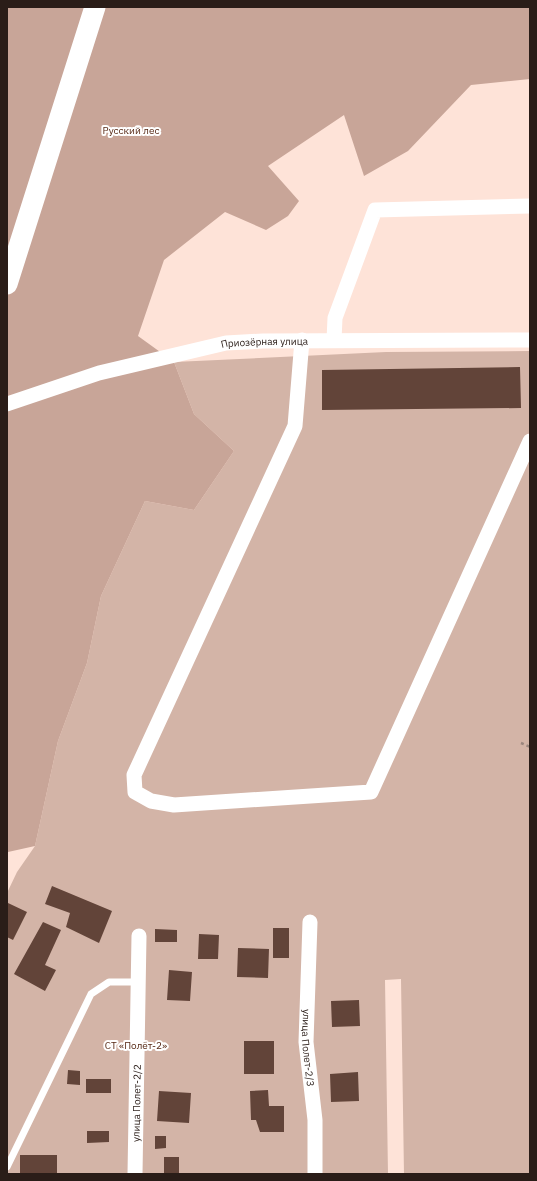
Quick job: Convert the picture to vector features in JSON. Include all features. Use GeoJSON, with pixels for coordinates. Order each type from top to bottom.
{"type":"FeatureCollection","features":[{"type":"Feature","properties":{"kind":"main road"},"geometry":{"type":"LineString","coordinates":[[7,284],[95,7]]}},
{"type":"Feature","properties":{"kind":"street"},"geometry":{"type":"LineString","coordinates":[[334,340],[335,318],[375,210],[530,206]]}},
{"type":"Feature","properties":{"kind":"street"},"geometry":{"type":"LineString","coordinates":[[302,340],[295,426],[134,774],[135,792],[151,801],[174,805],[371,792],[530,441]]}},
{"type":"Feature","properties":{"kind":"street","name":"Приозёрная улица"},"geometry":{"type":"LineString","coordinates":[[7,404],[99,373],[226,343],[302,340],[530,340]]}},
{"type":"Feature","properties":{"kind":"street","name":"улица Полет-2/3"},"geometry":{"type":"LineString","coordinates":[[310,922],[306,1042],[315,1120],[315,1174]]}},
{"type":"Feature","properties":{"kind":"street","name":"улица Полет-2/2"},"geometry":{"type":"LineString","coordinates":[[135,1174],[139,936]]}},
{"type":"Feature","properties":{"kind":"lane"},"geometry":{"type":"LineString","coordinates":[[7,1167],[90,994],[109,982],[138,982]]}},
{"type":"Feature","properties":{"kind":"path"},"geometry":{"type":"LineString","coordinates":[[521,743],[530,747]]}},
{"type":"Feature","properties":{"kind":"green space","name":"Русский лес"},"geometry":{"type":"Polygon","coordinates":[[[7,7],[530,7],[530,79],[471,85],[408,151],[364,176],[344,115],[268,166],[299,201],[288,216],[266,230],[225,212],[164,260],[138,336],[174,362],[194,414],[234,451],[194,510],[145,501],[101,596],[87,663],[58,741],[35,846],[8,852],[7,7]]]}},
{"type":"Feature","properties":{"kind":"green space","name":"СТ «Полёт-2»"},"geometry":{"type":"Polygon","coordinates":[[[530,351],[530,1174],[404,1174],[401,979],[385,980],[388,1174],[7,1174],[7,893],[17,872],[35,846],[58,741],[87,663],[101,596],[145,501],[194,510],[234,451],[194,414],[174,362],[386,352],[530,351]]]}},
{"type":"Feature","properties":{"kind":"building"},"geometry":{"type":"Polygon","coordinates":[[[520,367],[521,408],[322,410],[322,370],[520,367]]]}},
{"type":"Feature","properties":{"kind":"building"},"geometry":{"type":"Polygon","coordinates":[[[52,886],[112,911],[99,943],[66,927],[70,913],[45,904],[52,886]]]}},
{"type":"Feature","properties":{"kind":"building"},"geometry":{"type":"Polygon","coordinates":[[[8,903],[27,912],[13,940],[7,937],[8,903]]]}},
{"type":"Feature","properties":{"kind":"building"},"geometry":{"type":"Polygon","coordinates":[[[43,922],[61,930],[45,965],[56,970],[45,991],[14,974],[43,922]]]}},
{"type":"Feature","properties":{"kind":"building"},"geometry":{"type":"Polygon","coordinates":[[[273,928],[289,928],[289,958],[273,958],[273,928]]]}},
{"type":"Feature","properties":{"kind":"building"},"geometry":{"type":"Polygon","coordinates":[[[155,929],[177,930],[177,942],[155,942],[155,929]]]}},
{"type":"Feature","properties":{"kind":"building"},"geometry":{"type":"Polygon","coordinates":[[[199,934],[219,935],[218,959],[198,959],[199,934]]]}},
{"type":"Feature","properties":{"kind":"building"},"geometry":{"type":"Polygon","coordinates":[[[238,948],[269,949],[268,978],[237,977],[238,948]]]}},
{"type":"Feature","properties":{"kind":"building"},"geometry":{"type":"Polygon","coordinates":[[[169,970],[192,972],[190,1001],[167,1000],[169,970]]]}},
{"type":"Feature","properties":{"kind":"building"},"geometry":{"type":"Polygon","coordinates":[[[359,1000],[360,1026],[332,1027],[331,1001],[359,1000]]]}},
{"type":"Feature","properties":{"kind":"building"},"geometry":{"type":"Polygon","coordinates":[[[244,1041],[274,1041],[274,1074],[244,1074],[244,1041]]]}},
{"type":"Feature","properties":{"kind":"building"},"geometry":{"type":"Polygon","coordinates":[[[68,1070],[80,1071],[80,1085],[67,1084],[68,1070]]]}},
{"type":"Feature","properties":{"kind":"building"},"geometry":{"type":"Polygon","coordinates":[[[358,1072],[359,1101],[331,1102],[330,1074],[358,1072]]]}},
{"type":"Feature","properties":{"kind":"building"},"geometry":{"type":"Polygon","coordinates":[[[86,1079],[111,1079],[111,1093],[86,1093],[86,1079]]]}},
{"type":"Feature","properties":{"kind":"building"},"geometry":{"type":"Polygon","coordinates":[[[268,1090],[269,1106],[284,1106],[284,1132],[260,1132],[256,1120],[251,1120],[250,1091],[268,1090]]]}},
{"type":"Feature","properties":{"kind":"building"},"geometry":{"type":"Polygon","coordinates":[[[159,1091],[191,1093],[189,1123],[157,1121],[159,1091]]]}},
{"type":"Feature","properties":{"kind":"building"},"geometry":{"type":"Polygon","coordinates":[[[87,1131],[109,1131],[109,1142],[87,1143],[87,1131]]]}},
{"type":"Feature","properties":{"kind":"building"},"geometry":{"type":"Polygon","coordinates":[[[155,1136],[166,1136],[166,1148],[155,1149],[155,1136]]]}},
{"type":"Feature","properties":{"kind":"building"},"geometry":{"type":"Polygon","coordinates":[[[20,1155],[57,1155],[57,1174],[20,1174],[20,1155]]]}},
{"type":"Feature","properties":{"kind":"building"},"geometry":{"type":"Polygon","coordinates":[[[164,1157],[179,1157],[179,1173],[164,1173],[164,1157]]]}}]}
